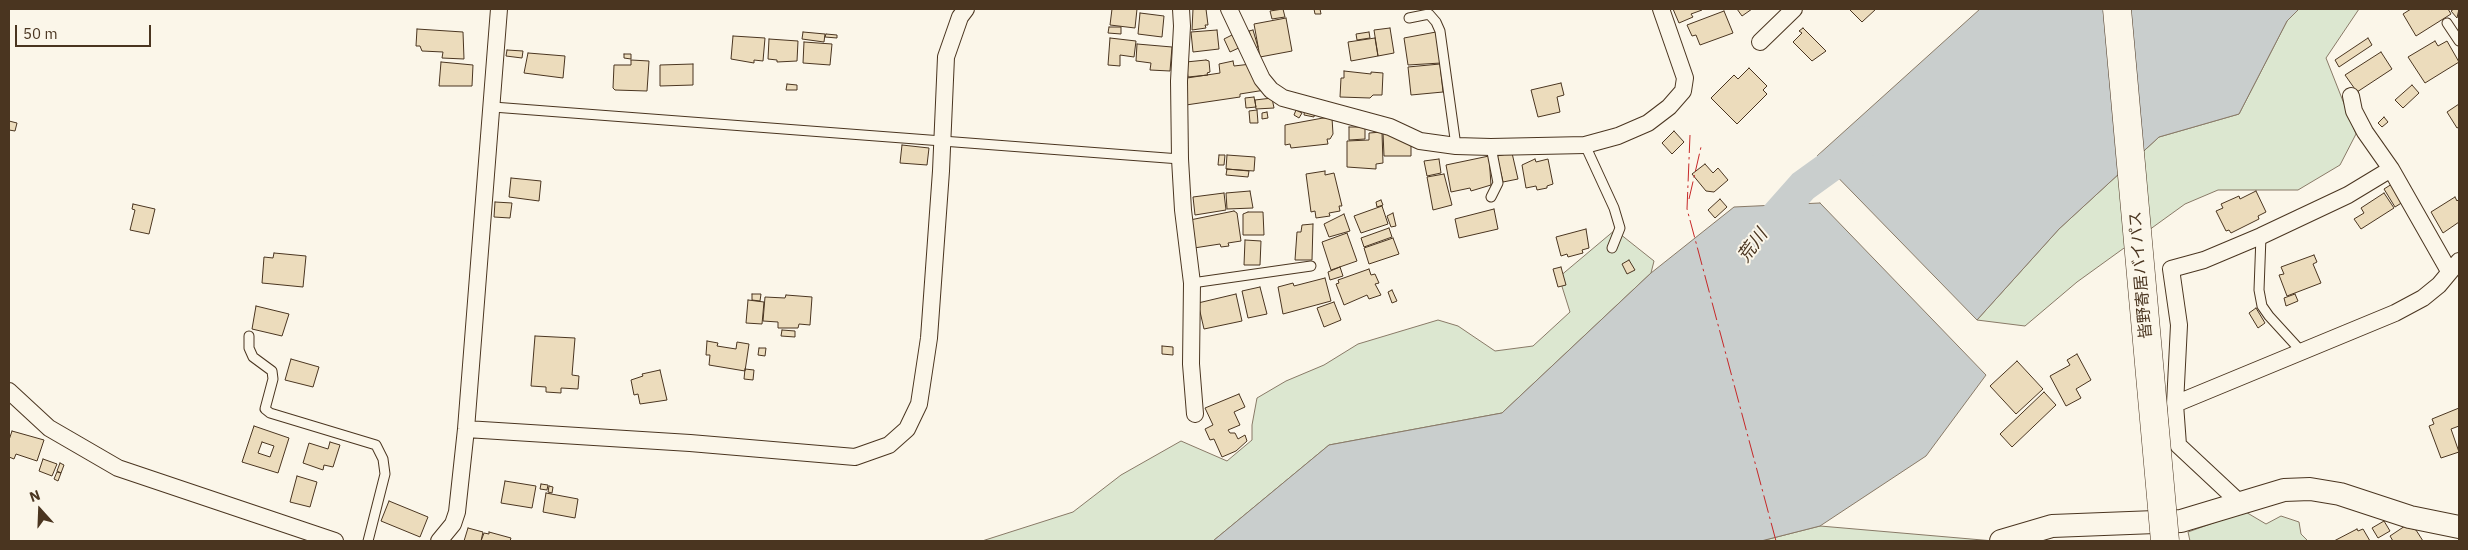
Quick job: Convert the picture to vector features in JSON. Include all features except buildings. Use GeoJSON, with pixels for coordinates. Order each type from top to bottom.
{"type":"FeatureCollection","features":[{"type":"Feature","properties":{"kind":"highway","name":"皆野寄居バイパス"},"geometry":{"type":"LineString","coordinates":[[2117,9],[2165,541]]}},
{"type":"Feature","properties":{"kind":"street"},"geometry":{"type":"LineString","coordinates":[[439,541],[453,524],[457,512],[466,429],[493,107],[499,9]]}},
{"type":"Feature","properties":{"kind":"street"},"geometry":{"type":"LineString","coordinates":[[466,429],[690,443],[855,457],[889,445],[907,429],[919,404],[930,338],[946,57],[960,17],[966,9]]}},
{"type":"Feature","properties":{"kind":"street"},"geometry":{"type":"LineString","coordinates":[[1181,9],[1179,81],[1180,159],[1183,210],[1192,283],[1191,364],[1195,414]]}},
{"type":"Feature","properties":{"kind":"street"},"geometry":{"type":"LineString","coordinates":[[1229,9],[1262,79],[1271,90],[1283,98],[1390,127],[1420,141],[1456,146],[1491,147],[1586,145],[1618,136],[1648,123],[1669,107],[1683,91],[1685,78],[1661,9]]}},
{"type":"Feature","properties":{"kind":"street"},"geometry":{"type":"LineString","coordinates":[[1760,42],[1794,9]]}},
{"type":"Feature","properties":{"kind":"street"},"geometry":{"type":"LineString","coordinates":[[2175,404],[2301,351],[2337,339],[2395,313],[2422,298],[2439,285],[2454,266],[2365,132],[2354,111],[2351,96]]}},
{"type":"Feature","properties":{"kind":"street"},"geometry":{"type":"LineString","coordinates":[[2239,502],[2178,444],[2175,404],[2179,325],[2171,269],[2204,260],[2261,236],[2348,195],[2391,169]]}},
{"type":"Feature","properties":{"kind":"street"},"geometry":{"type":"LineString","coordinates":[[9,391],[49,428],[118,468],[335,541]]}},
{"type":"Feature","properties":{"kind":"street"},"geometry":{"type":"LineString","coordinates":[[2000,541],[2052,526],[2181,521],[2284,490],[2310,489],[2340,494],[2410,517],[2459,527]]}},
{"type":"Feature","properties":{"kind":"lane"},"geometry":{"type":"LineString","coordinates":[[1409,18],[1429,14],[1436,22],[1440,31],[1456,146]]}},
{"type":"Feature","properties":{"kind":"lane"},"geometry":{"type":"LineString","coordinates":[[2447,22],[2459,41]]}},
{"type":"Feature","properties":{"kind":"lane"},"geometry":{"type":"LineString","coordinates":[[493,107],[1180,159]]}},
{"type":"Feature","properties":{"kind":"lane"},"geometry":{"type":"LineString","coordinates":[[1586,145],[1614,208],[1620,228],[1612,248]]}},
{"type":"Feature","properties":{"kind":"lane"},"geometry":{"type":"LineString","coordinates":[[1491,147],[1498,183],[1491,197]]}},
{"type":"Feature","properties":{"kind":"lane"},"geometry":{"type":"LineString","coordinates":[[2261,236],[2259,290],[2262,306],[2268,316],[2301,351]]}},
{"type":"Feature","properties":{"kind":"lane"},"geometry":{"type":"LineString","coordinates":[[1192,283],[1311,266]]}},
{"type":"Feature","properties":{"kind":"lane"},"geometry":{"type":"LineString","coordinates":[[249,336],[253,357],[272,371],[273,379],[265,409],[270,413],[376,445],[383,459],[385,474],[368,541]]}},
{"type":"Feature","properties":{"kind":"green space"},"geometry":{"type":"Polygon","coordinates":[[[2299,9],[2359,9],[2326,58],[2356,134],[2340,165],[2298,190],[2218,190],[2185,204],[2077,282],[2025,326],[1977,320],[2059,229],[2159,137],[2239,114],[2287,21],[2299,9]]]}},
{"type":"Feature","properties":{"kind":"green space"},"geometry":{"type":"Polygon","coordinates":[[[1615,230],[1654,261],[1651,273],[1502,413],[1329,445],[1213,541],[982,541],[1073,512],[1121,475],[1181,441],[1227,461],[1252,440],[1252,425],[1257,398],[1286,381],[1324,365],[1358,344],[1438,320],[1458,326],[1495,351],[1533,346],[1570,312],[1559,277],[1615,230]]]}},
{"type":"Feature","properties":{"kind":"green space"},"geometry":{"type":"Polygon","coordinates":[[[2239,508],[2266,524],[2281,516],[2299,522],[2301,534],[2308,541],[2190,541],[2188,532],[2216,522],[2239,508]]]}},
{"type":"Feature","properties":{"kind":"green space"},"geometry":{"type":"Polygon","coordinates":[[[1820,526],[1994,541],[1761,541],[1820,526]]]}},
{"type":"Feature","properties":{"kind":"water"},"geometry":{"type":"Polygon","coordinates":[[[1980,9],[2299,9],[2287,21],[2239,114],[2159,137],[2059,229],[1977,320],[1817,156],[1980,9]]]}},
{"type":"Feature","properties":{"kind":"water"},"geometry":{"type":"Polygon","coordinates":[[[1820,203],[1986,375],[1926,456],[1820,526],[1761,541],[1213,541],[1329,445],[1502,413],[1651,273],[1734,207],[1820,203]]]}},
{"type":"Feature","properties":{"kind":"waterway","name":"荒川"},"geometry":{"type":"LineString","coordinates":[[1756,239],[1803,186],[1864,142]]}},
{"type":"Feature","properties":{"kind":"power"},"geometry":{"type":"LineString","coordinates":[[1690,135],[1687,209],[1776,541]]}},
{"type":"Feature","properties":{"kind":"power"},"geometry":{"type":"LineString","coordinates":[[1689,199],[1701,147]]}}]}
